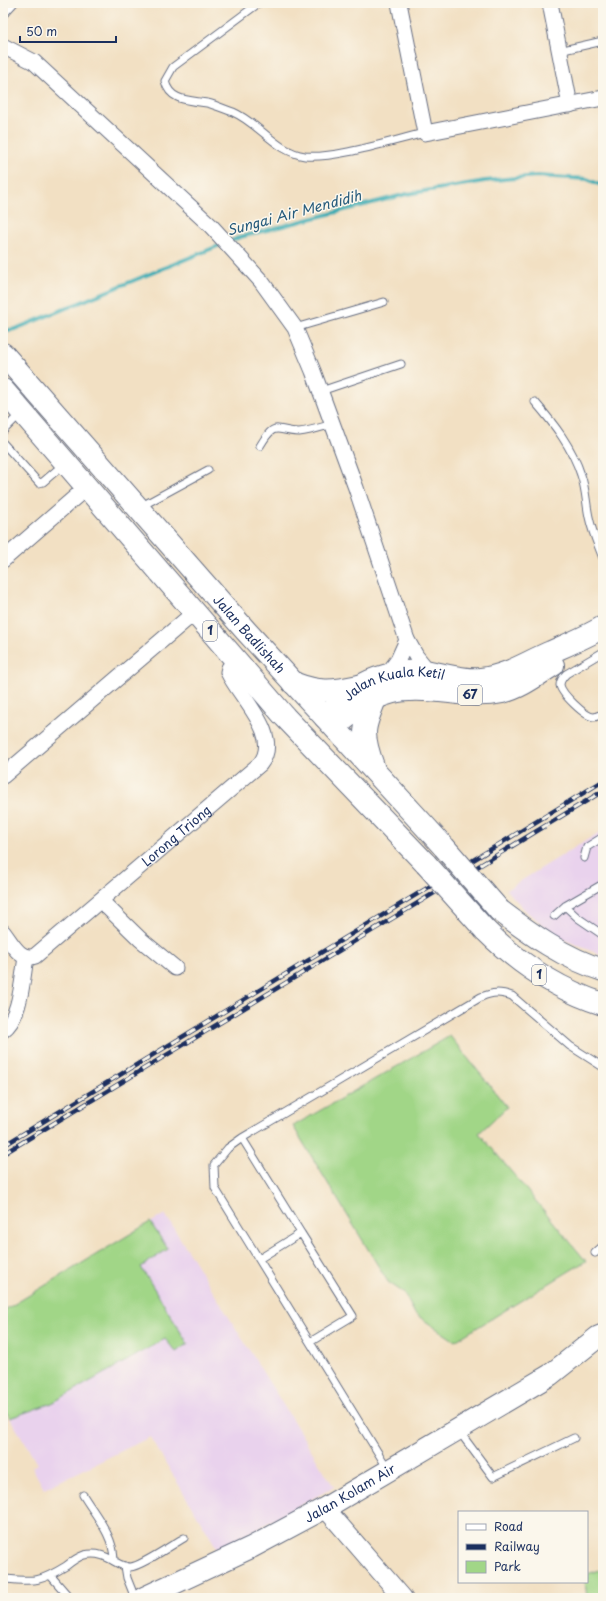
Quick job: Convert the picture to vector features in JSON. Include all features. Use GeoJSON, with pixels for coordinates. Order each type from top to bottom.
{"type":"FeatureCollection","features":[{"type":"Feature","properties":{"kind":"main road","name":"Jalan Badlishah"},"geometry":{"type":"LineString","coordinates":[[3,354],[328,724],[444,846],[500,910],[528,933],[573,959]]}},
{"type":"Feature","properties":{"kind":"main road","name":"Jalan Badlishah"},"geometry":{"type":"LineString","coordinates":[[3,390],[236,661],[330,766],[423,861],[485,930],[505,950],[543,978],[567,991],[603,1004]]}},
{"type":"Feature","properties":{"kind":"main road","name":"Jalan Kuala Ketil"},"geometry":{"type":"LineString","coordinates":[[328,724],[362,705],[369,691],[386,676],[429,672],[462,679],[480,679],[498,676],[515,670],[550,652],[584,638],[603,627]]}},
{"type":"Feature","properties":{"kind":"main road"},"geometry":{"type":"LineString","coordinates":[[214,635],[229,640],[239,648],[298,711],[316,723],[328,724],[332,748],[410,834],[418,846],[423,861]]}},
{"type":"Feature","properties":{"kind":"main road","name":"Jalan Kuala Ketil"},"geometry":{"type":"LineString","coordinates":[[369,691],[407,690],[470,695],[502,692],[562,668],[584,638]]}},
{"type":"Feature","properties":{"kind":"main road"},"geometry":{"type":"LineString","coordinates":[[292,683],[310,690],[330,692],[369,691],[364,734],[377,774]]}},
{"type":"Feature","properties":{"kind":"main road"},"geometry":{"type":"LineString","coordinates":[[573,959],[581,969],[603,981]]}},
{"type":"Feature","properties":{"kind":"main road","name":"1"},"geometry":{"type":"LineString","coordinates":[[573,959],[603,970]]}},
{"type":"Feature","properties":{"kind":"main road","name":"Jalan Kolam Air"},"geometry":{"type":"LineString","coordinates":[[146,1597],[252,1546],[325,1508],[550,1374],[602,1339]]}},
{"type":"Feature","properties":{"kind":"street"},"geometry":{"type":"LineString","coordinates":[[399,3],[425,133],[603,98]]}},
{"type":"Feature","properties":{"kind":"street"},"geometry":{"type":"LineString","coordinates":[[550,3],[570,105]]}},
{"type":"Feature","properties":{"kind":"street"},"geometry":{"type":"LineString","coordinates":[[3,46],[34,62],[211,226],[265,286],[295,328],[321,391],[372,532],[407,640],[416,656],[429,672]]}},
{"type":"Feature","properties":{"kind":"street"},"geometry":{"type":"LineString","coordinates":[[3,560],[87,487]]}},
{"type":"Feature","properties":{"kind":"street"},"geometry":{"type":"LineString","coordinates":[[3,776],[195,612]]}},
{"type":"Feature","properties":{"kind":"street"},"geometry":{"type":"LineString","coordinates":[[386,676],[398,660],[407,640]]}},
{"type":"Feature","properties":{"kind":"street","name":"Lorong Triong"},"geometry":{"type":"LineString","coordinates":[[26,958],[35,956],[101,901],[264,759],[267,754],[267,740],[254,712],[228,672],[229,668],[236,661]]}},
{"type":"Feature","properties":{"kind":"street"},"geometry":{"type":"LineString","coordinates":[[101,901],[125,926],[175,968]]}},
{"type":"Feature","properties":{"kind":"street"},"geometry":{"type":"LineString","coordinates":[[3,932],[21,955],[26,958],[16,1010],[13,1019],[3,1030]]}},
{"type":"Feature","properties":{"kind":"street"},"geometry":{"type":"LineString","coordinates":[[325,1508],[403,1598]]}},
{"type":"Feature","properties":{"kind":"lane"},"geometry":{"type":"LineString","coordinates":[[3,15],[14,3]]}},
{"type":"Feature","properties":{"kind":"lane"},"geometry":{"type":"LineString","coordinates":[[260,3],[173,67],[165,81],[171,94],[178,99],[215,105],[235,113],[244,118],[285,150],[305,156],[317,156],[356,149],[425,133]]}},
{"type":"Feature","properties":{"kind":"lane"},"geometry":{"type":"LineString","coordinates":[[559,51],[603,41]]}},
{"type":"Feature","properties":{"kind":"lane"},"geometry":{"type":"LineString","coordinates":[[295,328],[384,302]]}},
{"type":"Feature","properties":{"kind":"lane"},"geometry":{"type":"LineString","coordinates":[[321,391],[401,364]]}},
{"type":"Feature","properties":{"kind":"lane"},"geometry":{"type":"LineString","coordinates":[[535,402],[554,424],[576,461],[586,492],[589,517],[603,558]]}},
{"type":"Feature","properties":{"kind":"lane"},"geometry":{"type":"LineString","coordinates":[[3,431],[22,412]]}},
{"type":"Feature","properties":{"kind":"lane"},"geometry":{"type":"LineString","coordinates":[[260,446],[272,430],[280,428],[290,431],[303,431],[333,424]]}},
{"type":"Feature","properties":{"kind":"lane"},"geometry":{"type":"LineString","coordinates":[[3,443],[39,483],[43,482],[66,462]]}},
{"type":"Feature","properties":{"kind":"lane"},"geometry":{"type":"LineString","coordinates":[[138,508],[208,470]]}},
{"type":"Feature","properties":{"kind":"lane"},"geometry":{"type":"LineString","coordinates":[[603,652],[562,668],[562,679],[560,685],[567,696],[583,713],[594,717],[603,714]]}},
{"type":"Feature","properties":{"kind":"lane"},"geometry":{"type":"LineString","coordinates":[[584,858],[587,847],[603,837]]}},
{"type":"Feature","properties":{"kind":"lane"},"geometry":{"type":"LineString","coordinates":[[554,916],[565,906],[603,884]]}},
{"type":"Feature","properties":{"kind":"lane"},"geometry":{"type":"LineString","coordinates":[[565,906],[578,918],[603,935]]}},
{"type":"Feature","properties":{"kind":"lane"},"geometry":{"type":"LineString","coordinates":[[389,1471],[215,1188],[214,1165],[228,1148],[242,1138],[481,997],[492,992],[503,992],[512,996],[570,1046],[603,1067]]}},
{"type":"Feature","properties":{"kind":"lane"},"geometry":{"type":"LineString","coordinates":[[242,1138],[353,1316],[310,1342]]}},
{"type":"Feature","properties":{"kind":"lane"},"geometry":{"type":"LineString","coordinates":[[259,1259],[301,1233]]}},
{"type":"Feature","properties":{"kind":"lane"},"geometry":{"type":"LineString","coordinates":[[595,1253],[603,1246]]}},
{"type":"Feature","properties":{"kind":"lane"},"geometry":{"type":"LineString","coordinates":[[458,1430],[493,1477],[574,1438]]}},
{"type":"Feature","properties":{"kind":"lane"},"geometry":{"type":"LineString","coordinates":[[83,1495],[109,1537],[114,1550],[114,1560]]}},
{"type":"Feature","properties":{"kind":"lane"},"geometry":{"type":"LineString","coordinates":[[4,1579],[36,1581],[50,1575],[82,1556],[97,1554],[125,1566],[136,1566],[184,1538]]}},
{"type":"Feature","properties":{"kind":"lane"},"geometry":{"type":"LineString","coordinates":[[125,1566],[126,1578],[146,1597]]}},
{"type":"Feature","properties":{"kind":"lane"},"geometry":{"type":"LineString","coordinates":[[50,1575],[70,1598]]}},
{"type":"Feature","properties":{"kind":"shaded area"},"geometry":{"type":"Polygon","coordinates":[[[603,830],[603,956],[560,938],[528,913],[506,890],[603,830]]]}},
{"type":"Feature","properties":{"kind":"shaded area"},"geometry":{"type":"Polygon","coordinates":[[[165,1214],[334,1487],[218,1550],[150,1437],[44,1489],[32,1467],[38,1464],[3,1407],[3,1311],[165,1214]]]}},
{"type":"Feature","properties":{"kind":"green space"},"geometry":{"type":"Polygon","coordinates":[[[450,1036],[507,1107],[479,1133],[586,1261],[455,1341],[415,1314],[404,1293],[388,1282],[293,1126],[450,1036]]]}},
{"type":"Feature","properties":{"kind":"green space"},"geometry":{"type":"Polygon","coordinates":[[[150,1222],[168,1249],[141,1267],[188,1344],[176,1352],[165,1339],[52,1403],[10,1418],[3,1407],[3,1311],[150,1222]]]}},
{"type":"Feature","properties":{"kind":"green space"},"geometry":{"type":"Polygon","coordinates":[[[603,1569],[603,1598],[587,1598],[585,1583],[588,1583],[588,1574],[603,1569]]]}},
{"type":"Feature","properties":{"kind":"waterway","name":"Sungai Air Mendidih"},"geometry":{"type":"LineString","coordinates":[[229,242],[240,237],[407,194],[485,181],[537,176],[587,179],[603,186]]}},
{"type":"Feature","properties":{"kind":"waterway","name":"Sungai Air Mendidih"},"geometry":{"type":"LineString","coordinates":[[3,331],[15,329],[223,244]]}},
{"type":"Feature","properties":{"kind":"railway"},"geometry":{"type":"LineString","coordinates":[[3,1146],[603,781]]}},
{"type":"Feature","properties":{"kind":"railway"},"geometry":{"type":"LineString","coordinates":[[3,1154],[603,791]]}}]}
